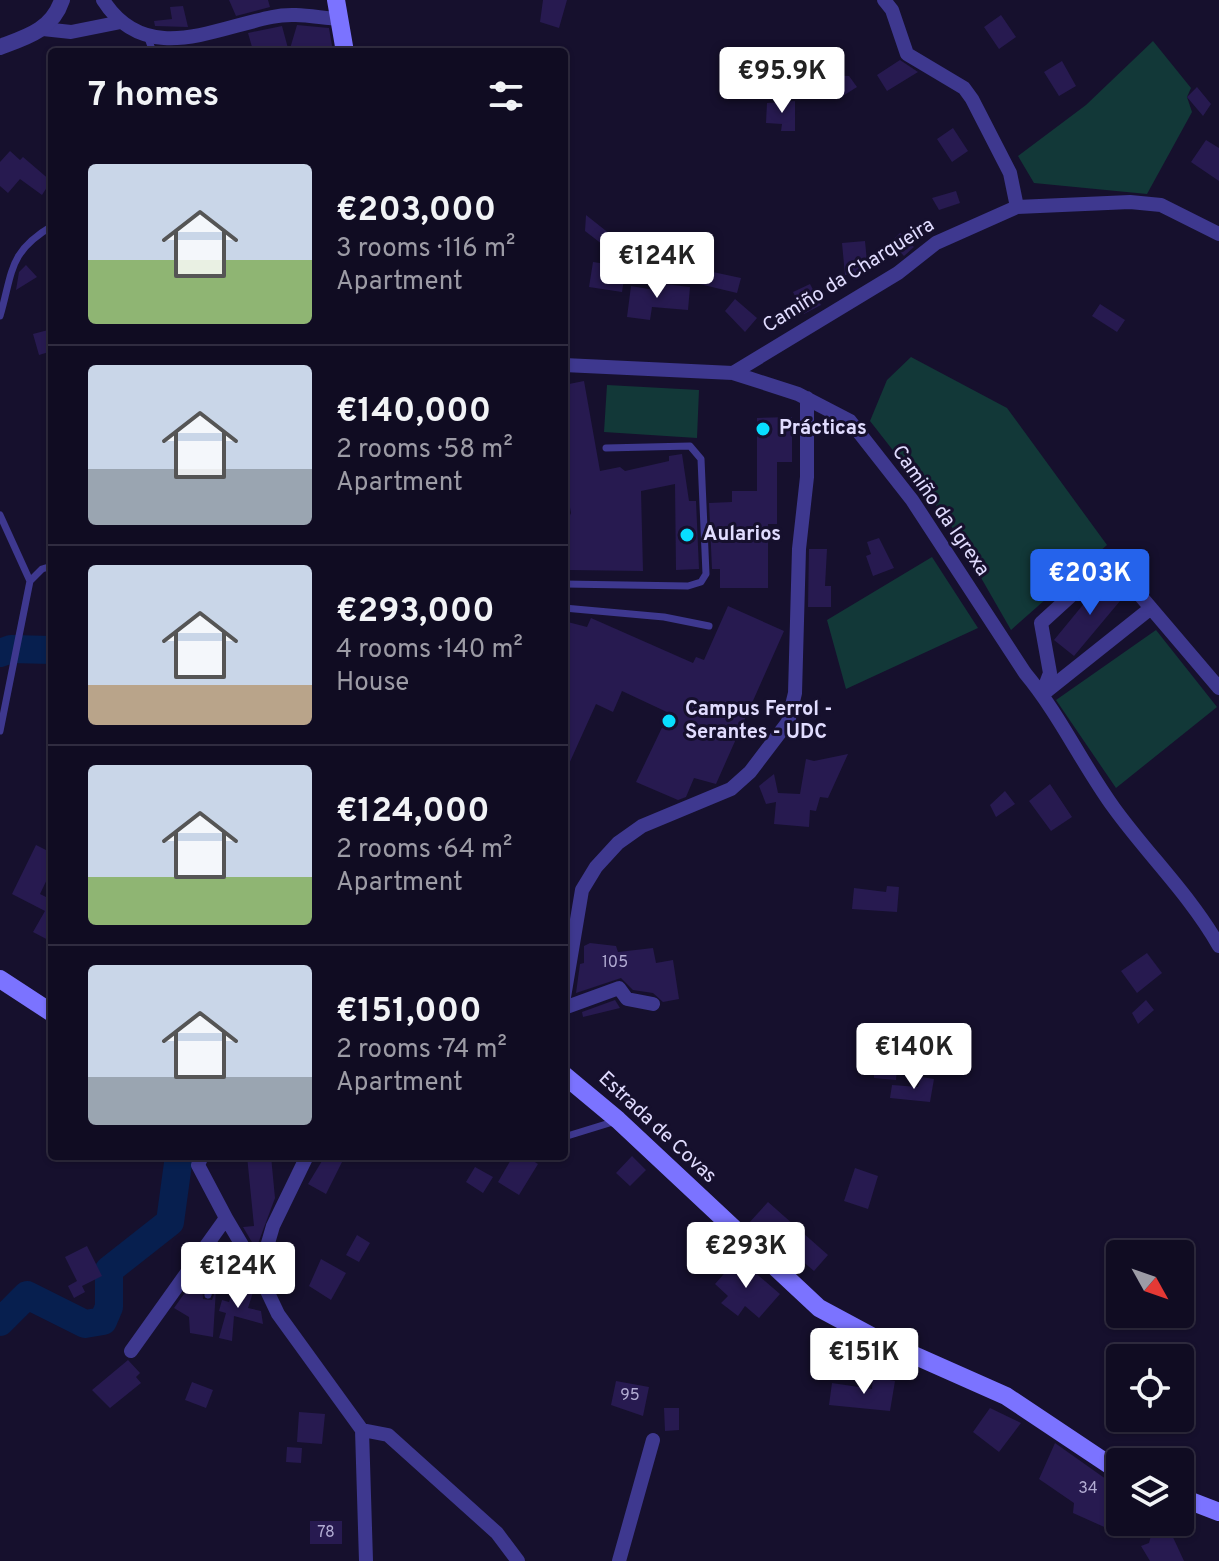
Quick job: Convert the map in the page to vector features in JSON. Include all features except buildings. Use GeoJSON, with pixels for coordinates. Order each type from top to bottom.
{"type":"FeatureCollection","features":[{"type":"Feature","properties":{"kind":"main road"},"geometry":{"type":"LineString","coordinates":[[336,0],[344,48]]}},
{"type":"Feature","properties":{"kind":"main road"},"geometry":{"type":"LineString","coordinates":[[0,979],[48,1010]]}},
{"type":"Feature","properties":{"kind":"main road","name":"Estrada de Covas"},"geometry":{"type":"LineString","coordinates":[[568,1078],[618,1120],[819,1308],[873,1337],[1006,1396],[1106,1463]]}},
{"type":"Feature","properties":{"kind":"main road"},"geometry":{"type":"LineString","coordinates":[[1194,1502],[1219,1512]]}},
{"type":"Feature","properties":{"kind":"street"},"geometry":{"type":"LineString","coordinates":[[0,47],[43,29],[58,12],[62,0]]}},
{"type":"Feature","properties":{"kind":"street"},"geometry":{"type":"LineString","coordinates":[[103,0],[121,22],[150,45],[274,16],[340,19]]}},
{"type":"Feature","properties":{"kind":"street"},"geometry":{"type":"LineString","coordinates":[[884,0],[892,10],[907,54],[964,88],[972,99],[1010,173],[1017,207]]}},
{"type":"Feature","properties":{"kind":"street"},"geometry":{"type":"LineString","coordinates":[[43,29],[71,32],[121,22]]}},
{"type":"Feature","properties":{"kind":"street","name":"Camiño da Charqueira"},"geometry":{"type":"LineString","coordinates":[[733,373],[898,273],[936,243],[1017,207],[1130,202],[1161,205],[1219,234]]}},
{"type":"Feature","properties":{"kind":"street","name":"Camiño da Igrexa"},"geometry":{"type":"LineString","coordinates":[[568,365],[733,373],[807,398],[850,421],[912,500],[1025,673],[1042,694],[1113,807],[1190,901],[1219,946]]}},
{"type":"Feature","properties":{"kind":"street"},"geometry":{"type":"LineString","coordinates":[[568,973],[582,890],[596,867],[618,843],[642,826],[731,789],[750,772],[788,722],[795,693],[799,549],[807,477],[807,398]]}},
{"type":"Feature","properties":{"kind":"street"},"geometry":{"type":"LineString","coordinates":[[1042,694],[1050,673],[1041,623],[1110,560],[1219,688]]}},
{"type":"Feature","properties":{"kind":"street"},"geometry":{"type":"LineString","coordinates":[[1042,694],[1151,608]]}},
{"type":"Feature","properties":{"kind":"street"},"geometry":{"type":"LineString","coordinates":[[568,1007],[619,988],[627,999],[653,1004]]}},
{"type":"Feature","properties":{"kind":"street"},"geometry":{"type":"LineString","coordinates":[[200,1160],[198,1165],[278,1314],[362,1430],[366,1561]]}},
{"type":"Feature","properties":{"kind":"street"},"geometry":{"type":"LineString","coordinates":[[259,1274],[273,1226],[305,1160]]}},
{"type":"Feature","properties":{"kind":"street"},"geometry":{"type":"LineString","coordinates":[[131,1351],[226,1218]]}},
{"type":"Feature","properties":{"kind":"street"},"geometry":{"type":"LineString","coordinates":[[362,1430],[388,1435],[497,1533],[518,1561]]}},
{"type":"Feature","properties":{"kind":"street"},"geometry":{"type":"LineString","coordinates":[[619,1561],[653,1440]]}},
{"type":"Feature","properties":{"kind":"lane"},"geometry":{"type":"LineString","coordinates":[[0,316],[17,253],[32,238],[48,228]]}},
{"type":"Feature","properties":{"kind":"lane"},"geometry":{"type":"LineString","coordinates":[[568,584],[688,586],[697,585],[706,574],[701,459],[696,450],[690,446],[606,448]]}},
{"type":"Feature","properties":{"kind":"lane"},"geometry":{"type":"LineString","coordinates":[[0,515],[30,581]]}},
{"type":"Feature","properties":{"kind":"lane"},"geometry":{"type":"LineString","coordinates":[[0,731],[30,581],[48,567]]}},
{"type":"Feature","properties":{"kind":"lane"},"geometry":{"type":"LineString","coordinates":[[568,608],[664,617],[709,626]]}},
{"type":"Feature","properties":{"kind":"lane"},"geometry":{"type":"LineString","coordinates":[[568,1136],[618,1120]]}},
{"type":"Feature","properties":{"kind":"lane"},"geometry":{"type":"LineString","coordinates":[[203,1248],[211,1281],[208,1295]]}},
{"type":"Feature","properties":{"kind":"green space"},"geometry":{"type":"Polygon","coordinates":[[[1153,41],[1191,88],[1187,97],[1192,112],[1147,194],[1034,183],[1018,156],[1086,105],[1153,41]]]}},
{"type":"Feature","properties":{"kind":"green space"},"geometry":{"type":"Polygon","coordinates":[[[911,357],[1007,408],[1107,545],[1011,630],[949,522],[870,421],[887,380],[911,357]]]}},
{"type":"Feature","properties":{"kind":"green space"},"geometry":{"type":"Polygon","coordinates":[[[607,385],[699,390],[697,438],[604,432],[607,385]]]}},
{"type":"Feature","properties":{"kind":"green space"},"geometry":{"type":"Polygon","coordinates":[[[932,557],[978,628],[846,689],[827,620],[932,557]]]}},
{"type":"Feature","properties":{"kind":"green space"},"geometry":{"type":"Polygon","coordinates":[[[1156,630],[1217,707],[1116,788],[1056,700],[1156,630]]]}},
{"type":"Feature","properties":{"kind":"waterway"},"geometry":{"type":"LineString","coordinates":[[0,653],[11,649],[48,650]]}},
{"type":"Feature","properties":{"kind":"waterway"},"geometry":{"type":"LineString","coordinates":[[0,1322],[27,1295],[85,1324],[103,1321],[109,1307],[109,1270],[170,1222],[178,1160]]}},
{"type":"Feature","properties":{"kind":"place","name":"Prácticas"},"geometry":{"type":"Point","coordinates":[763,429]}},
{"type":"Feature","properties":{"kind":"place","name":"Aularios"},"geometry":{"type":"Point","coordinates":[687,535]}},
{"type":"Feature","properties":{"kind":"place","name":"Campus Ferrol - Serantes - UDC"},"geometry":{"type":"Point","coordinates":[669,721]}}]}
